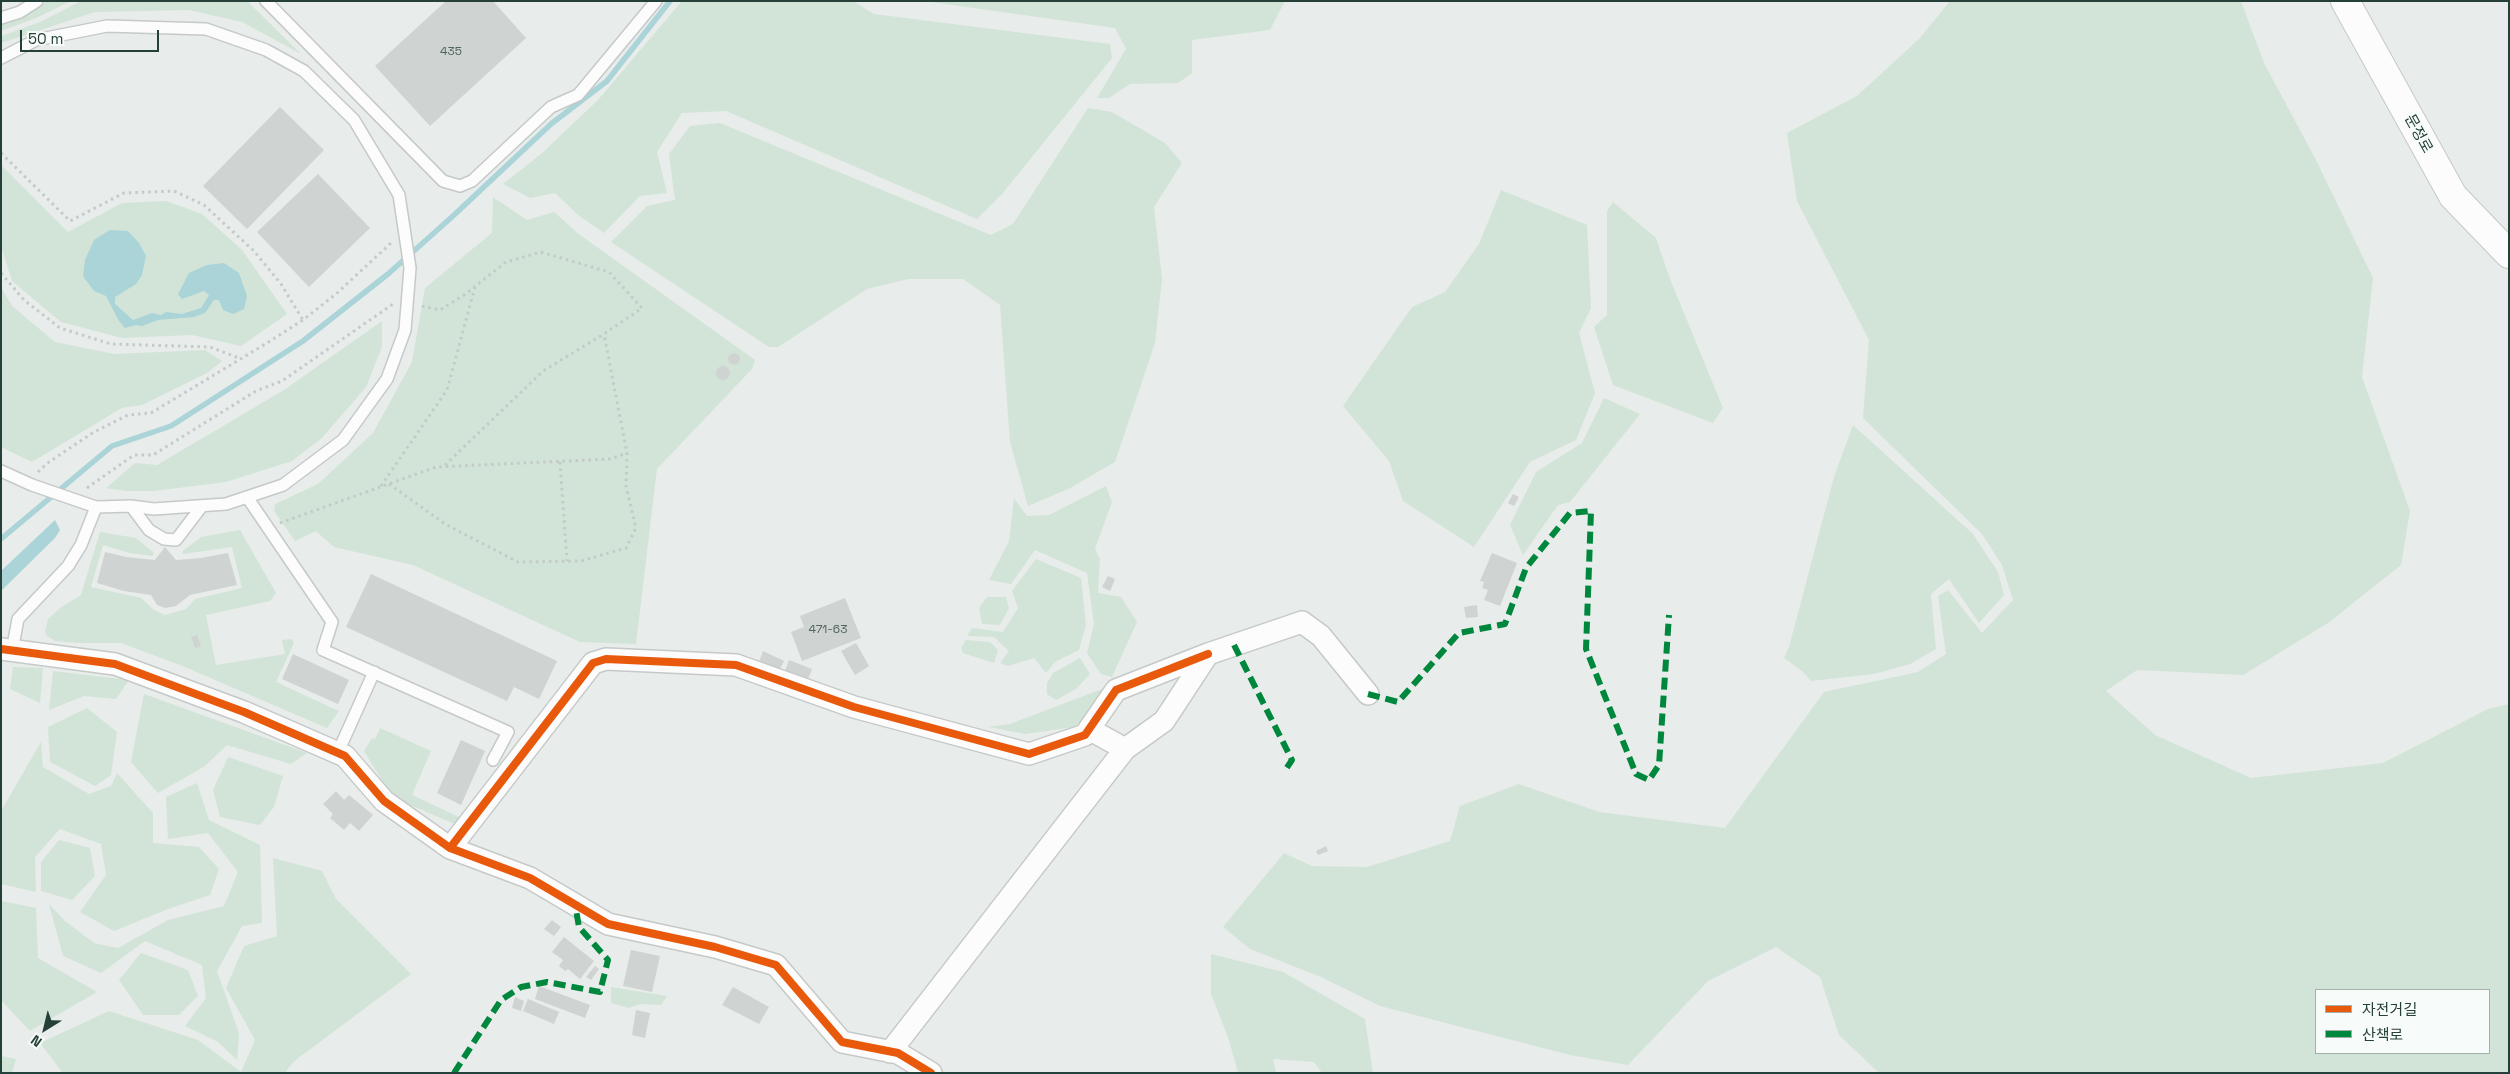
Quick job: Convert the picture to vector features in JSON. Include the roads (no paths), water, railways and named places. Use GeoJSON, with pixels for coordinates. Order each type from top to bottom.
{"type":"FeatureCollection","features":[{"type":"Feature","properties":{"kind":"main road","name":"문정로"},"geometry":{"type":"LineString","coordinates":[[2345,1],[2453,196],[2509,254]]}},
{"type":"Feature","properties":{"kind":"street"},"geometry":{"type":"LineString","coordinates":[[450,848],[593,663],[606,658],[736,665],[854,707],[1029,754],[1085,736],[1116,690],[1208,654],[1302,622],[1322,636],[1368,694]]}},
{"type":"Feature","properties":{"kind":"street"},"geometry":{"type":"LineString","coordinates":[[7,650],[114,664],[244,712],[338,752],[345,756],[384,801],[450,848],[530,878],[608,924],[715,946],[776,965],[842,1042],[898,1054],[931,1073]]}},
{"type":"Feature","properties":{"kind":"street"},"geometry":{"type":"LineString","coordinates":[[890,1052],[1125,749],[1164,721],[1208,654]]}},
{"type":"Feature","properties":{"kind":"street"},"geometry":{"type":"LineString","coordinates":[[1089,729],[1125,749]]}},
{"type":"Feature","properties":{"kind":"lane"},"geometry":{"type":"LineString","coordinates":[[1,18],[20,12],[37,1]]}},
{"type":"Feature","properties":{"kind":"lane"},"geometry":{"type":"LineString","coordinates":[[266,1],[442,181],[460,186],[472,181],[551,107],[578,95],[656,1]]}},
{"type":"Feature","properties":{"kind":"lane"},"geometry":{"type":"LineString","coordinates":[[1,58],[36,40],[107,26],[206,29],[266,50],[304,72],[354,120],[399,195],[410,268],[405,330],[386,380],[343,440],[283,485],[226,504],[154,509],[131,506],[96,507],[32,485],[1,471]]}},
{"type":"Feature","properties":{"kind":"lane"},"geometry":{"type":"LineString","coordinates":[[247,497],[332,622],[323,650],[508,732],[494,760]]}},
{"type":"Feature","properties":{"kind":"lane"},"geometry":{"type":"LineString","coordinates":[[131,506],[149,530],[164,539],[176,540],[202,506]]}},
{"type":"Feature","properties":{"kind":"lane"},"geometry":{"type":"LineString","coordinates":[[7,650],[18,619],[68,566],[81,545],[96,507]]}},
{"type":"Feature","properties":{"kind":"lane"},"geometry":{"type":"LineString","coordinates":[[338,752],[374,672]]}},
{"type":"Feature","properties":{"kind":"water"},"geometry":{"type":"Polygon","coordinates":[[[110,230],[128,231],[139,243],[146,256],[142,275],[136,284],[115,297],[115,304],[133,320],[152,313],[161,315],[166,312],[182,314],[201,308],[209,295],[204,291],[182,299],[178,294],[189,273],[207,265],[224,263],[239,273],[247,296],[244,309],[233,314],[223,310],[219,300],[214,300],[205,313],[194,317],[158,320],[142,326],[136,325],[125,328],[119,321],[106,296],[94,291],[83,276],[85,260],[94,240],[110,230]]]}},
{"type":"Feature","properties":{"kind":"water"},"geometry":{"type":"Polygon","coordinates":[[[55,520],[60,530],[55,538],[1,591],[1,571],[55,520]]]}},
{"type":"Feature","properties":{"kind":"waterway"},"geometry":{"type":"LineString","coordinates":[[1,539],[112,446],[171,426],[303,341],[388,274],[551,124],[607,81],[670,1]]}}]}
